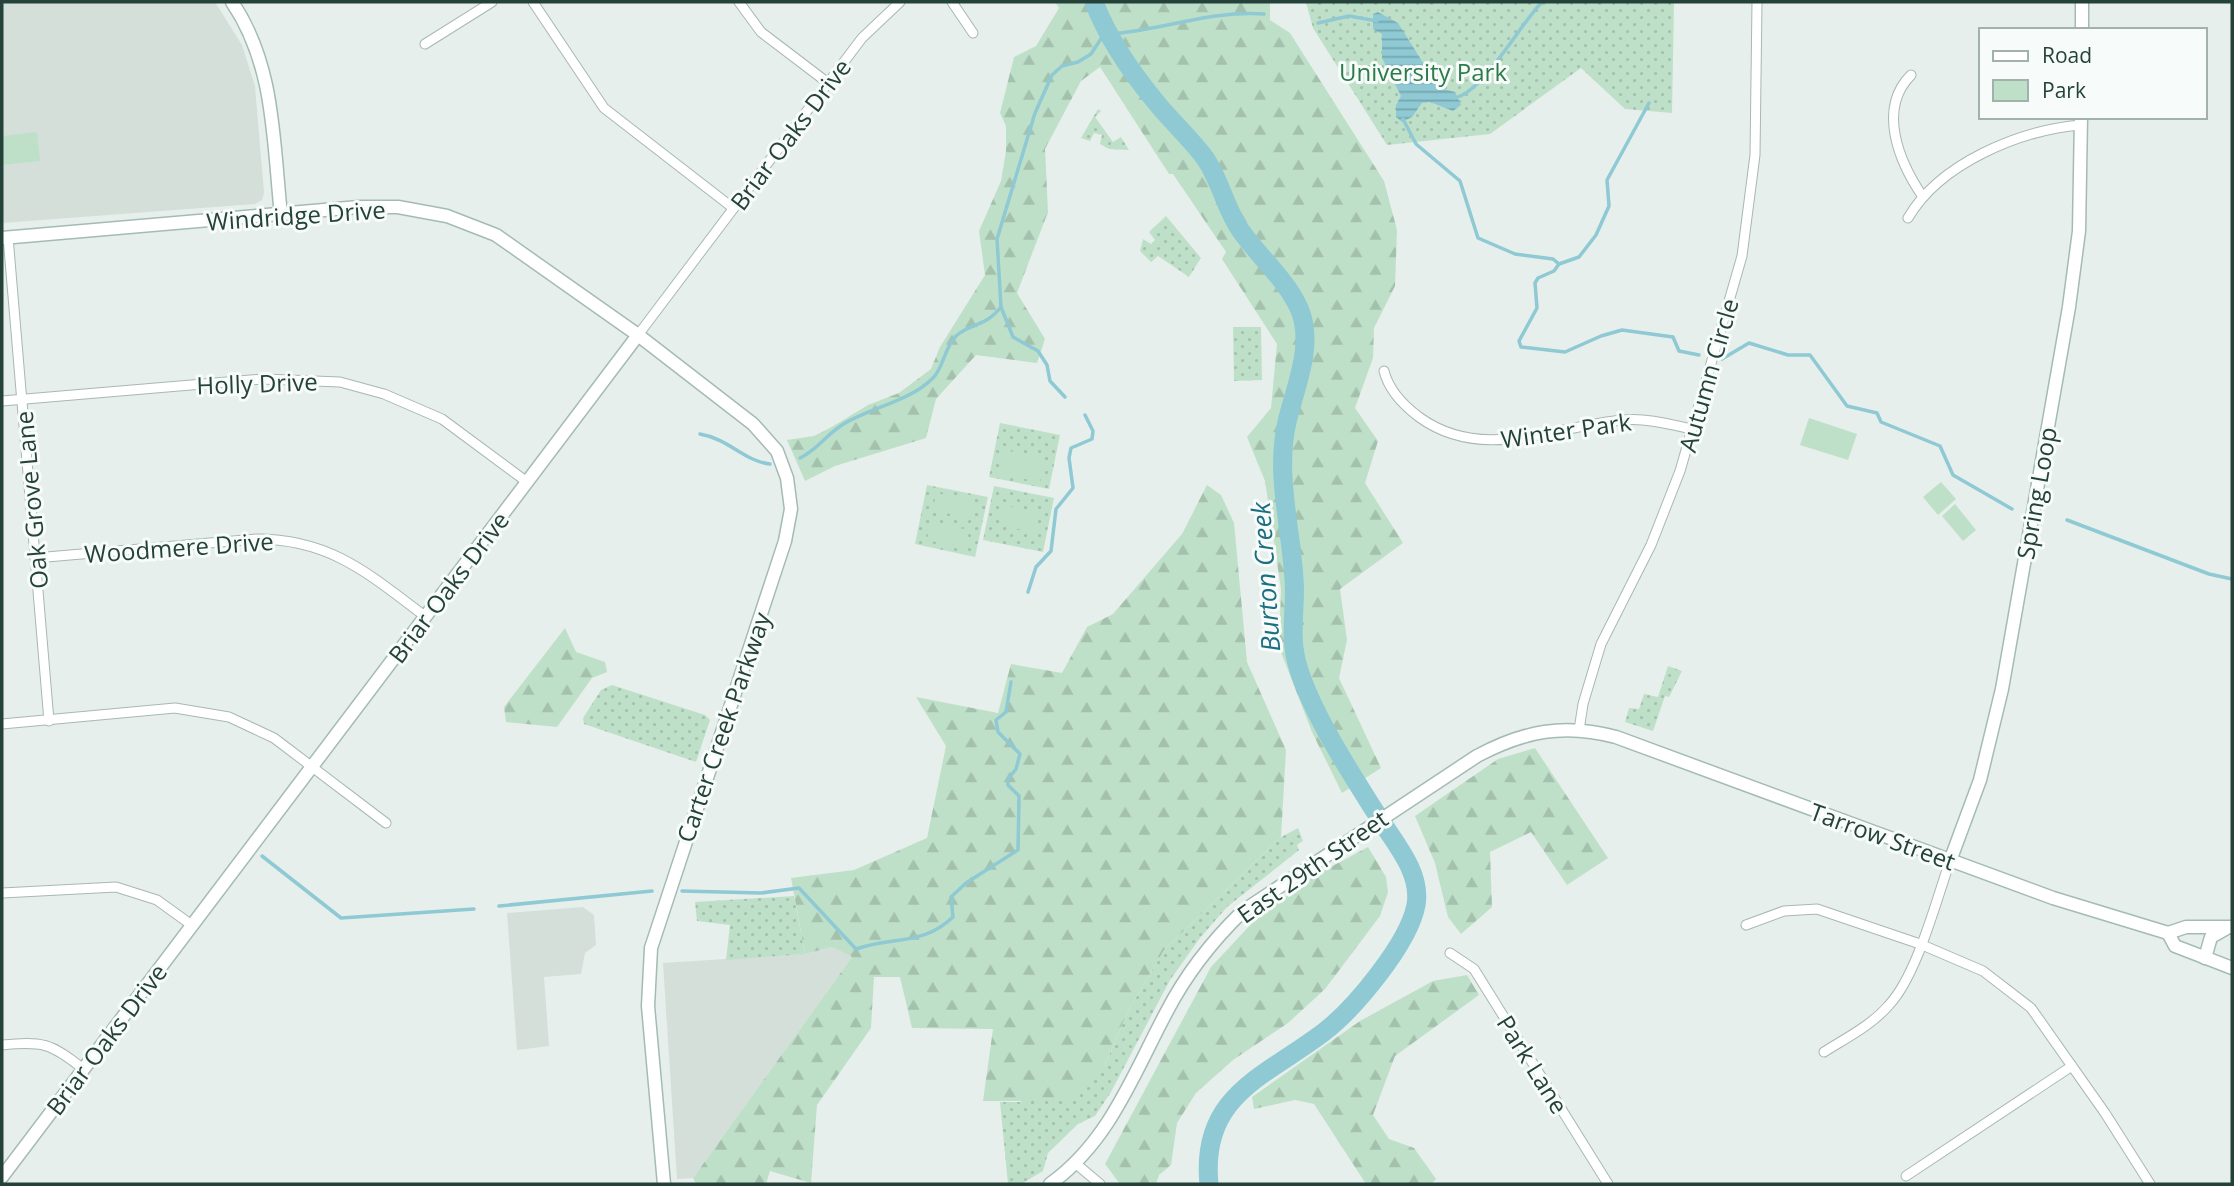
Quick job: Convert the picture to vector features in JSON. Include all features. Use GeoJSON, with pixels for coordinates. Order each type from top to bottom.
{"type":"FeatureCollection","features":[{"type":"Feature","properties":{"kind":"street"},"geometry":{"type":"LineString","coordinates":[[232,2],[245,22],[263,63],[281,215]]}},
{"type":"Feature","properties":{"kind":"street"},"geometry":{"type":"LineString","coordinates":[[425,44],[492,2]]}},
{"type":"Feature","properties":{"kind":"street"},"geometry":{"type":"LineString","coordinates":[[533,2],[604,108],[733,208]]}},
{"type":"Feature","properties":{"kind":"street"},"geometry":{"type":"LineString","coordinates":[[739,2],[761,32],[828,83]]}},
{"type":"Feature","properties":{"kind":"street","name":"Briar Oaks Drive"},"geometry":{"type":"LineString","coordinates":[[2,1177],[862,38],[900,2]]}},
{"type":"Feature","properties":{"kind":"street"},"geometry":{"type":"LineString","coordinates":[[952,2],[973,33]]}},
{"type":"Feature","properties":{"kind":"street","name":"Autumn Circle"},"geometry":{"type":"LineString","coordinates":[[1579,730],[1583,704],[1601,644],[1660,524],[1692,429],[1748,226],[1755,155],[1757,2]]}},
{"type":"Feature","properties":{"kind":"street"},"geometry":{"type":"LineString","coordinates":[[2082,2],[2082,28]]}},
{"type":"Feature","properties":{"kind":"street"},"geometry":{"type":"LineString","coordinates":[[1911,75],[1902,83],[1894,101],[1895,135],[1903,164],[1923,197]]}},
{"type":"Feature","properties":{"kind":"street"},"geometry":{"type":"LineString","coordinates":[[1908,218],[1923,197],[1966,164],[2004,142],[2039,130],[2081,121]]}},
{"type":"Feature","properties":{"kind":"street","name":"Spring Loop"},"geometry":{"type":"LineString","coordinates":[[1950,861],[1980,780],[2002,689],[2068,307],[2078,231],[2081,121]]}},
{"type":"Feature","properties":{"kind":"street","name":"Windridge Drive"},"geometry":{"type":"LineString","coordinates":[[5,238],[359,207],[397,207],[469,223],[525,253],[639,335]]}},
{"type":"Feature","properties":{"kind":"street","name":"Oak Grove Lane"},"geometry":{"type":"LineString","coordinates":[[5,238],[23,399],[49,721]]}},
{"type":"Feature","properties":{"kind":"street","name":"Carter Creek Parkway"},"geometry":{"type":"LineString","coordinates":[[639,335],[766,438],[783,465],[791,509],[775,573],[651,948],[648,1006],[664,1184]]}},
{"type":"Feature","properties":{"kind":"street","name":"Winter Park"},"geometry":{"type":"LineString","coordinates":[[1384,371],[1388,387],[1410,410],[1429,424],[1478,439],[1525,439],[1624,420],[1645,419],[1692,429]]}},
{"type":"Feature","properties":{"kind":"street","name":"Holly Drive"},"geometry":{"type":"LineString","coordinates":[[2,401],[263,379],[340,382],[384,394],[442,419],[527,481]]}},
{"type":"Feature","properties":{"kind":"street","name":"Woodmere Drive"},"geometry":{"type":"LineString","coordinates":[[35,558],[257,539],[293,540],[339,555],[426,617]]}},
{"type":"Feature","properties":{"kind":"street"},"geometry":{"type":"LineString","coordinates":[[2,724],[174,708],[229,717],[274,738],[311,769],[386,823]]}},
{"type":"Feature","properties":{"kind":"street","name":"Tarrow Street"},"geometry":{"type":"LineString","coordinates":[[1526,734],[1550,730],[1579,730],[1616,737],[1950,861],[2112,918],[2168,933],[2175,946],[2232,968]]}},
{"type":"Feature","properties":{"kind":"street","name":"East 29th Street"},"geometry":{"type":"LineString","coordinates":[[1050,1184],[1075,1163],[1114,1115],[1183,983],[1223,930],[1264,894],[1360,831],[1477,756],[1526,734]]}},
{"type":"Feature","properties":{"kind":"street"},"geometry":{"type":"LineString","coordinates":[[1824,1052],[1856,1032],[1889,1006],[1907,977],[1950,861]]}},
{"type":"Feature","properties":{"kind":"street"},"geometry":{"type":"LineString","coordinates":[[2,893],[116,887],[158,900],[192,926]]}},
{"type":"Feature","properties":{"kind":"street"},"geometry":{"type":"LineString","coordinates":[[1746,925],[1784,911],[1817,909],[1920,944],[1983,971],[2031,1008],[2151,1184]]}},
{"type":"Feature","properties":{"kind":"street"},"geometry":{"type":"LineString","coordinates":[[2168,933],[2186,927],[2231,927]]}},
{"type":"Feature","properties":{"kind":"street"},"geometry":{"type":"LineString","coordinates":[[2205,958],[2211,937],[2231,927]]}},
{"type":"Feature","properties":{"kind":"street","name":"Park Lane"},"geometry":{"type":"LineString","coordinates":[[1450,953],[1474,969],[1608,1184]]}},
{"type":"Feature","properties":{"kind":"street"},"geometry":{"type":"LineString","coordinates":[[2,1045],[46,1043],[58,1048],[82,1068]]}},
{"type":"Feature","properties":{"kind":"street"},"geometry":{"type":"LineString","coordinates":[[1906,1176],[2072,1066]]}},
{"type":"Feature","properties":{"kind":"street"},"geometry":{"type":"LineString","coordinates":[[1075,1163],[1100,1184]]}},
{"type":"Feature","properties":{"kind":"shaded area"},"geometry":{"type":"Polygon","coordinates":[[[2,2],[215,2],[242,45],[255,86],[264,193],[262,200],[255,204],[2,223],[2,2]]]}},
{"type":"Feature","properties":{"kind":"shaded area"},"geometry":{"type":"Polygon","coordinates":[[[583,907],[594,915],[596,945],[585,953],[581,974],[544,977],[549,1046],[517,1050],[507,913],[583,907]]]}},
{"type":"Feature","properties":{"kind":"shaded area"},"geometry":{"type":"Polygon","coordinates":[[[832,947],[852,957],[693,1178],[677,1179],[663,963],[805,954],[832,947]]]}},
{"type":"Feature","properties":{"kind":"green space"},"geometry":{"type":"Polygon","coordinates":[[[1055,2],[1270,2],[1270,20],[1290,33],[1384,181],[1397,230],[1395,286],[1374,328],[1373,358],[1355,408],[1378,441],[1365,483],[1403,543],[1340,589],[1347,640],[1339,678],[1381,768],[1342,793],[1312,732],[1279,647],[1281,589],[1265,481],[1247,437],[1271,408],[1277,344],[1222,259],[1226,252],[1173,174],[1169,174],[1100,67],[1081,81],[1045,149],[1048,212],[1017,293],[1045,339],[1037,363],[976,355],[936,399],[926,438],[835,466],[805,481],[787,440],[814,436],[868,405],[899,393],[931,369],[940,347],[985,275],[979,231],[1001,181],[1006,151],[1006,126],[1000,113],[1014,57],[1036,46],[1059,8],[1055,2]]]}},
{"type":"Feature","properties":{"kind":"green space","name":"University Park"},"geometry":{"type":"Polygon","coordinates":[[[1306,2],[1674,2],[1672,113],[1625,109],[1581,68],[1490,134],[1387,145],[1313,28],[1306,2]]]}},
{"type":"Feature","properties":{"kind":"green space"},"geometry":{"type":"Polygon","coordinates":[[[1098,109],[1101,111],[1095,117],[1113,142],[1121,137],[1129,150],[1109,149],[1100,144],[1102,135],[1094,133],[1090,141],[1081,138],[1098,109]]]}},
{"type":"Feature","properties":{"kind":"green space"},"geometry":{"type":"Polygon","coordinates":[[[37,132],[40,161],[2,165],[2,136],[37,132]]]}},
{"type":"Feature","properties":{"kind":"green space"},"geometry":{"type":"Polygon","coordinates":[[[1166,216],[1201,258],[1189,277],[1158,256],[1151,262],[1140,251],[1143,239],[1151,244],[1155,240],[1149,232],[1166,216]]]}},
{"type":"Feature","properties":{"kind":"green space"},"geometry":{"type":"Polygon","coordinates":[[[1233,327],[1261,327],[1262,380],[1234,381],[1233,327]]]}},
{"type":"Feature","properties":{"kind":"green space"},"geometry":{"type":"Polygon","coordinates":[[[1809,418],[1857,434],[1848,460],[1800,445],[1809,418]]]}},
{"type":"Feature","properties":{"kind":"green space"},"geometry":{"type":"Polygon","coordinates":[[[1000,423],[1060,435],[1049,489],[989,477],[1000,423]]]}},
{"type":"Feature","properties":{"kind":"green space"},"geometry":{"type":"Polygon","coordinates":[[[1004,450],[1045,458],[1040,482],[999,474],[1004,450]]]}},
{"type":"Feature","properties":{"kind":"green space"},"geometry":{"type":"Polygon","coordinates":[[[1941,482],[1956,499],[1938,515],[1923,497],[1941,482]]]}},
{"type":"Feature","properties":{"kind":"green space"},"geometry":{"type":"Polygon","coordinates":[[[927,485],[988,497],[975,557],[915,544],[927,485]]]}},
{"type":"Feature","properties":{"kind":"green space"},"geometry":{"type":"Polygon","coordinates":[[[1207,485],[1221,495],[1234,523],[1247,662],[1286,750],[1281,837],[1164,950],[1127,1013],[1105,1065],[1069,1101],[983,1101],[993,1029],[912,1028],[900,977],[874,977],[871,1028],[817,1105],[811,1183],[770,1171],[766,1184],[696,1184],[693,1178],[852,957],[832,947],[805,954],[791,878],[854,870],[927,838],[946,746],[916,697],[998,713],[1011,664],[1062,673],[1087,627],[1113,614],[1182,534],[1207,485]]]}},
{"type":"Feature","properties":{"kind":"green space"},"geometry":{"type":"Polygon","coordinates":[[[994,486],[1054,498],[1043,552],[983,540],[994,486]]]}},
{"type":"Feature","properties":{"kind":"green space"},"geometry":{"type":"Polygon","coordinates":[[[936,493],[975,500],[972,518],[933,511],[936,493]]]}},
{"type":"Feature","properties":{"kind":"green space"},"geometry":{"type":"Polygon","coordinates":[[[1955,504],[1976,530],[1963,541],[1942,516],[1955,504]]]}},
{"type":"Feature","properties":{"kind":"green space"},"geometry":{"type":"Polygon","coordinates":[[[1003,505],[1038,512],[1034,532],[999,525],[1003,505]]]}},
{"type":"Feature","properties":{"kind":"green space"},"geometry":{"type":"Polygon","coordinates":[[[930,522],[969,530],[965,548],[927,540],[930,522]]]}},
{"type":"Feature","properties":{"kind":"green space"},"geometry":{"type":"Polygon","coordinates":[[[565,628],[576,652],[605,662],[607,672],[592,678],[557,727],[506,722],[504,707],[565,628]]]}},
{"type":"Feature","properties":{"kind":"green space"},"geometry":{"type":"Polygon","coordinates":[[[1668,666],[1682,671],[1669,697],[1665,696],[1653,731],[1625,722],[1629,708],[1639,709],[1644,694],[1658,697],[1668,666]]]}},
{"type":"Feature","properties":{"kind":"green space"},"geometry":{"type":"Polygon","coordinates":[[[612,685],[705,715],[710,720],[696,762],[584,724],[583,718],[601,690],[612,685]]]}},
{"type":"Feature","properties":{"kind":"green space"},"geometry":{"type":"Polygon","coordinates":[[[1535,748],[1608,858],[1567,885],[1531,832],[1490,852],[1492,907],[1461,934],[1448,917],[1435,863],[1415,816],[1498,759],[1535,748]]]}},
{"type":"Feature","properties":{"kind":"green space"},"geometry":{"type":"Polygon","coordinates":[[[1298,828],[1303,841],[1297,845],[1299,850],[1227,907],[1200,938],[1170,980],[1111,1092],[1095,1116],[1078,1124],[1048,1153],[1043,1171],[1021,1184],[1008,1184],[1000,1102],[1020,1102],[1105,1065],[1127,1013],[1164,950],[1281,837],[1298,828]]]}},
{"type":"Feature","properties":{"kind":"green space"},"geometry":{"type":"Polygon","coordinates":[[[1368,847],[1386,877],[1388,892],[1380,916],[1325,989],[1288,1023],[1233,1060],[1196,1093],[1177,1123],[1171,1165],[1159,1175],[1156,1184],[1120,1184],[1105,1164],[1211,967],[1254,921],[1310,878],[1368,847]]]}},
{"type":"Feature","properties":{"kind":"green space"},"geometry":{"type":"Polygon","coordinates":[[[794,896],[805,954],[726,960],[730,925],[697,921],[695,902],[794,896]]]}},
{"type":"Feature","properties":{"kind":"green space"},"geometry":{"type":"Polygon","coordinates":[[[1467,975],[1479,995],[1395,1056],[1373,1115],[1389,1139],[1414,1148],[1436,1179],[1431,1184],[1366,1184],[1314,1104],[1295,1100],[1254,1109],[1252,1097],[1360,1021],[1433,981],[1467,975]]]}},
{"type":"Feature","properties":{"kind":"water"},"geometry":{"type":"Polygon","coordinates":[[[1378,12],[1398,23],[1439,88],[1455,92],[1461,105],[1453,111],[1430,102],[1422,103],[1412,117],[1402,122],[1396,117],[1396,105],[1401,96],[1382,58],[1382,34],[1373,29],[1373,14],[1378,12]]]}},
{"type":"Feature","properties":{"kind":"waterway","name":"Burton Creek"},"geometry":{"type":"LineString","coordinates":[[1094,2],[1129,66],[1155,101],[1205,158],[1236,222],[1248,241],[1287,287],[1299,308],[1305,336],[1304,351],[1287,422],[1283,461],[1294,579],[1294,648],[1298,667],[1315,710],[1404,856],[1415,880],[1417,892],[1416,905],[1403,937],[1365,991],[1337,1021],[1259,1076],[1226,1109],[1215,1129],[1209,1154],[1209,1184]]}},
{"type":"Feature","properties":{"kind":"waterway"},"geometry":{"type":"LineString","coordinates":[[1453,98],[1464,94],[1488,73],[1542,2]]}},
{"type":"Feature","properties":{"kind":"waterway"},"geometry":{"type":"LineString","coordinates":[[1111,34],[1225,15],[1264,14]]}},
{"type":"Feature","properties":{"kind":"waterway"},"geometry":{"type":"LineString","coordinates":[[1318,23],[1349,16],[1377,21]]}},
{"type":"Feature","properties":{"kind":"waterway"},"geometry":{"type":"LineString","coordinates":[[800,458],[842,425],[901,399],[923,386],[937,374],[956,336],[989,319],[1001,307],[997,239],[1035,113],[1052,75],[1062,66],[1078,62],[1091,54],[1108,28]]}},
{"type":"Feature","properties":{"kind":"waterway"},"geometry":{"type":"LineString","coordinates":[[1649,103],[1607,180],[1609,206],[1596,235],[1579,257],[1559,264],[1554,271],[1538,278],[1535,283],[1537,308],[1519,341],[1521,347],[1565,352],[1622,330],[1673,337],[1679,351],[1699,355]]}},
{"type":"Feature","properties":{"kind":"waterway"},"geometry":{"type":"LineString","coordinates":[[1403,119],[1416,144],[1460,181],[1478,238],[1515,254],[1553,259],[1559,264]]}},
{"type":"Feature","properties":{"kind":"waterway"},"geometry":{"type":"LineString","coordinates":[[1001,307],[1013,337],[1038,351],[1047,365],[1050,381],[1065,397]]}},
{"type":"Feature","properties":{"kind":"waterway"},"geometry":{"type":"LineString","coordinates":[[1722,359],[1749,343],[1788,355],[1810,355],[1847,406],[1877,413],[1881,422],[1940,446],[1953,475],[2012,509]]}},
{"type":"Feature","properties":{"kind":"waterway"},"geometry":{"type":"LineString","coordinates":[[1028,592],[1036,567],[1051,551],[1056,509],[1073,488],[1069,458],[1071,448],[1092,439],[1093,431],[1085,415]]}},
{"type":"Feature","properties":{"kind":"waterway"},"geometry":{"type":"LineString","coordinates":[[700,434],[720,440],[752,459],[770,464]]}},
{"type":"Feature","properties":{"kind":"waterway"},"geometry":{"type":"LineString","coordinates":[[2067,520],[2209,574],[2232,579]]}},
{"type":"Feature","properties":{"kind":"waterway"},"geometry":{"type":"LineString","coordinates":[[682,891],[761,893],[799,888],[856,949],[919,936],[942,926],[953,917],[951,897],[966,883],[1018,850],[1019,796],[1008,785],[1008,779],[1016,769],[1020,754],[998,732],[996,720],[1006,712],[1011,682]]}},
{"type":"Feature","properties":{"kind":"waterway"},"geometry":{"type":"LineString","coordinates":[[262,856],[341,918],[474,909]]}},
{"type":"Feature","properties":{"kind":"waterway"},"geometry":{"type":"LineString","coordinates":[[499,906],[652,891]]}}]}
